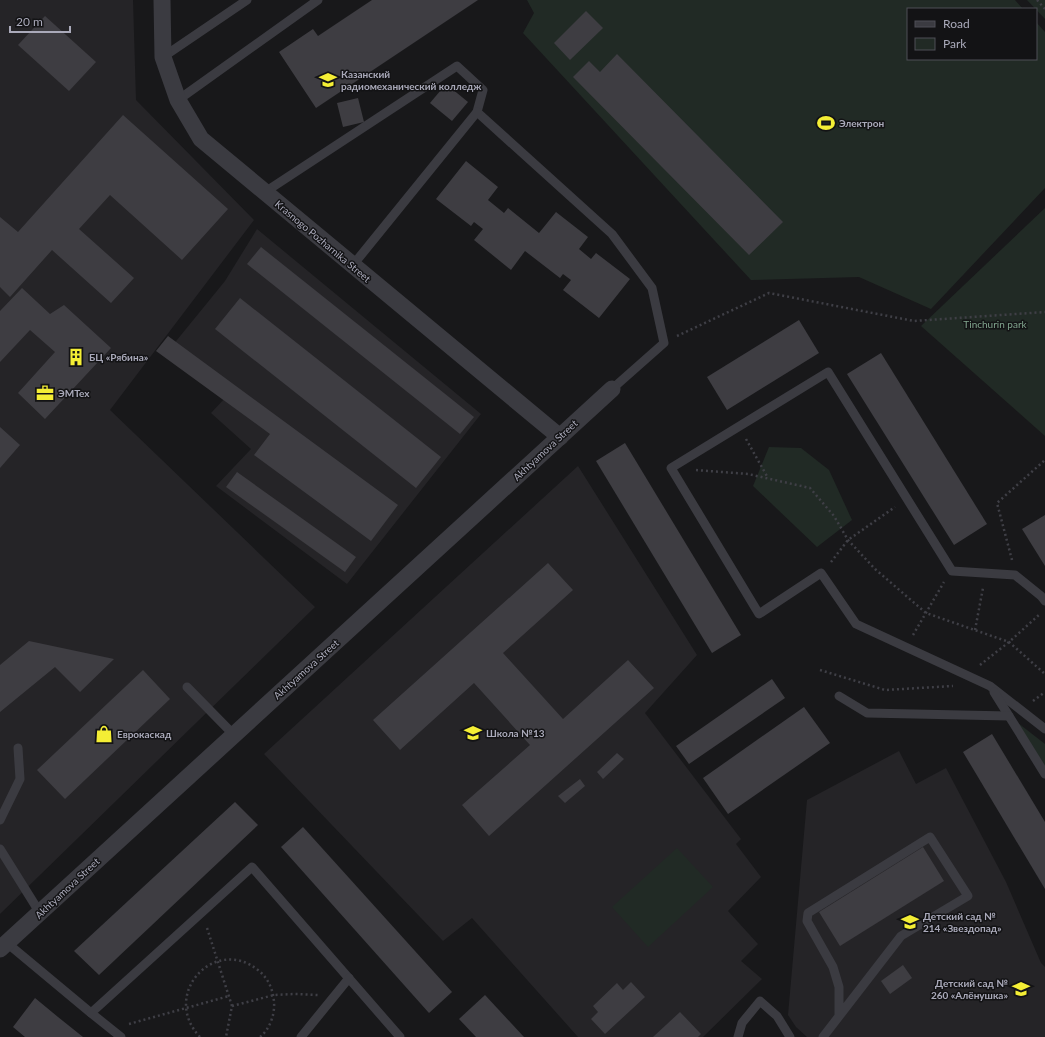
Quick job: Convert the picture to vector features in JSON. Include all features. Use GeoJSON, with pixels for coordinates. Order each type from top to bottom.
{"type":"FeatureCollection","features":[{"type":"Feature","properties":{"kind":"street","name":"Krasnogo Pozharnika Street"},"geometry":{"type":"LineString","coordinates":[[162,0],[163,57],[178,100],[201,139],[560,437]]}},
{"type":"Feature","properties":{"kind":"street","name":"Akhtyamova Street"},"geometry":{"type":"LineString","coordinates":[[4,946],[612,389]]}},
{"type":"Feature","properties":{"kind":"lane"},"geometry":{"type":"LineString","coordinates":[[163,57],[247,0]]}},
{"type":"Feature","properties":{"kind":"lane"},"geometry":{"type":"LineString","coordinates":[[178,100],[318,0]]}},
{"type":"Feature","properties":{"kind":"lane"},"geometry":{"type":"LineString","coordinates":[[265,192],[457,66],[483,90],[477,112],[353,265]]}},
{"type":"Feature","properties":{"kind":"lane"},"geometry":{"type":"LineString","coordinates":[[477,112],[612,234],[652,288],[664,342],[612,389]]}},
{"type":"Feature","properties":{"kind":"lane"},"geometry":{"type":"LineString","coordinates":[[1045,601],[1042,596],[1015,575],[952,571],[828,372],[671,468],[759,614],[821,573],[856,624],[990,686],[1045,729]]}},
{"type":"Feature","properties":{"kind":"lane"},"geometry":{"type":"LineString","coordinates":[[187,686],[234,735]]}},
{"type":"Feature","properties":{"kind":"lane"},"geometry":{"type":"LineString","coordinates":[[990,686],[1045,774]]}},
{"type":"Feature","properties":{"kind":"lane"},"geometry":{"type":"LineString","coordinates":[[839,696],[867,713],[1009,716]]}},
{"type":"Feature","properties":{"kind":"lane"},"geometry":{"type":"LineString","coordinates":[[0,820],[20,779],[18,748]]}},
{"type":"Feature","properties":{"kind":"lane"},"geometry":{"type":"LineString","coordinates":[[823,1037],[900,936],[968,896],[930,837],[808,913],[807,921],[834,967],[839,987],[839,1016]]}},
{"type":"Feature","properties":{"kind":"lane"},"geometry":{"type":"LineString","coordinates":[[0,849],[40,913]]}},
{"type":"Feature","properties":{"kind":"lane"},"geometry":{"type":"LineString","coordinates":[[91,1013],[252,867],[400,1037]]}},
{"type":"Feature","properties":{"kind":"lane"},"geometry":{"type":"LineString","coordinates":[[4,946],[121,1037]]}},
{"type":"Feature","properties":{"kind":"lane"},"geometry":{"type":"LineString","coordinates":[[300,1037],[349,978]]}},
{"type":"Feature","properties":{"kind":"lane"},"geometry":{"type":"LineString","coordinates":[[738,1037],[742,1022],[760,1001],[777,1016],[790,1037]]}},
{"type":"Feature","properties":{"kind":"path"},"geometry":{"type":"LineString","coordinates":[[1037,0],[1045,9]]}},
{"type":"Feature","properties":{"kind":"path"},"geometry":{"type":"LineString","coordinates":[[664,342],[769,293],[914,320],[1045,312]]}},
{"type":"Feature","properties":{"kind":"path"},"geometry":{"type":"LineString","coordinates":[[739,426],[768,478]]}},
{"type":"Feature","properties":{"kind":"path"},"geometry":{"type":"LineString","coordinates":[[1015,575],[998,503],[1045,460]]}},
{"type":"Feature","properties":{"kind":"path"},"geometry":{"type":"LineString","coordinates":[[671,468],[748,474],[810,488],[834,516],[848,540],[875,569],[926,613],[1010,642],[1045,674]]}},
{"type":"Feature","properties":{"kind":"path"},"geometry":{"type":"LineString","coordinates":[[821,573],[848,540],[906,498]]}},
{"type":"Feature","properties":{"kind":"path"},"geometry":{"type":"LineString","coordinates":[[905,647],[952,571]]}},
{"type":"Feature","properties":{"kind":"path"},"geometry":{"type":"LineString","coordinates":[[976,630],[986,573]]}},
{"type":"Feature","properties":{"kind":"path"},"geometry":{"type":"LineString","coordinates":[[820,670],[885,690],[955,686],[1010,642],[1045,609]]}},
{"type":"Feature","properties":{"kind":"path"},"geometry":{"type":"LineString","coordinates":[[202,912],[232,1006],[226,1037]]}},
{"type":"Feature","properties":{"kind":"path"},"geometry":{"type":"LineString","coordinates":[[200,1037],[188,1020],[186,996],[190,984],[197,974],[206,967],[218,962],[230,960],[253,966],[270,984],[274,995],[274,1009],[270,1023],[260,1037]]}},
{"type":"Feature","properties":{"kind":"path"},"geometry":{"type":"LineString","coordinates":[[232,1006],[274,995],[317,994],[332,998]]}},
{"type":"Feature","properties":{"kind":"path"},"geometry":{"type":"LineString","coordinates":[[111,1029],[229,996]]}},
{"type":"Feature","properties":{"kind":"shaded area"},"geometry":{"type":"Polygon","coordinates":[[[0,0],[133,0],[136,100],[254,220],[110,410],[315,607],[0,914],[0,0]]]}},
{"type":"Feature","properties":{"kind":"shaded area"},"geometry":{"type":"Polygon","coordinates":[[[257,229],[481,414],[347,584],[216,486],[251,449],[211,413],[226,397],[168,351],[225,281],[257,229]]]}},
{"type":"Feature","properties":{"kind":"shaded area","name":"Школа №13"},"geometry":{"type":"Polygon","coordinates":[[[578,466],[697,655],[645,713],[741,839],[736,844],[761,877],[728,911],[758,944],[741,961],[762,979],[703,1037],[578,1037],[472,918],[443,941],[264,754],[578,466]]]}},
{"type":"Feature","properties":{"kind":"shaded area","name":"Детский сад № 214 «Звездопад»"},"geometry":{"type":"Polygon","coordinates":[[[899,751],[916,784],[946,768],[1006,882],[1041,963],[1045,967],[1045,1037],[807,1037],[796,1027],[788,1015],[807,800],[899,751]]]}},
{"type":"Feature","properties":{"kind":"green space","name":"Электрон"},"geometry":{"type":"Polygon","coordinates":[[[527,0],[1015,0],[1022,8],[907,8],[907,60],[1037,60],[1037,23],[1045,32],[1045,188],[931,309],[859,277],[751,280],[523,33],[534,13],[527,0]]]}},
{"type":"Feature","properties":{"kind":"green space"},"geometry":{"type":"Polygon","coordinates":[[[1027,0],[1045,0],[1045,19],[1037,11],[1037,8],[1035,8],[1027,0]]]}},
{"type":"Feature","properties":{"kind":"green space","name":"Tinchurin park"},"geometry":{"type":"Polygon","coordinates":[[[1045,208],[1045,436],[921,326],[1045,208]]]}},
{"type":"Feature","properties":{"kind":"green space"},"geometry":{"type":"Polygon","coordinates":[[[769,447],[801,448],[829,470],[852,520],[817,547],[753,486],[769,447]]]}},
{"type":"Feature","properties":{"kind":"green space"},"geometry":{"type":"Polygon","coordinates":[[[1018,723],[1045,744],[1045,766],[1018,723]]]}},
{"type":"Feature","properties":{"kind":"green space"},"geometry":{"type":"Polygon","coordinates":[[[677,848],[713,887],[648,947],[612,907],[677,848]]]}},
{"type":"Feature","properties":{"kind":"building","name":"Казанский радиомеханический колледж"},"geometry":{"type":"Polygon","coordinates":[[[372,0],[478,0],[316,108],[279,52],[313,29],[318,36],[372,0]]]}},
{"type":"Feature","properties":{"kind":"building"},"geometry":{"type":"Polygon","coordinates":[[[586,11],[603,28],[570,60],[554,43],[586,11]]]}},
{"type":"Feature","properties":{"kind":"building"},"geometry":{"type":"Polygon","coordinates":[[[45,16],[96,62],[69,91],[18,45],[45,16]]]}},
{"type":"Feature","properties":{"kind":"building"},"geometry":{"type":"Polygon","coordinates":[[[617,54],[783,222],[749,255],[573,77],[589,61],[600,72],[617,54]]]}},
{"type":"Feature","properties":{"kind":"building"},"geometry":{"type":"Polygon","coordinates":[[[446,84],[468,102],[452,121],[430,103],[446,84]]]}},
{"type":"Feature","properties":{"kind":"building"},"geometry":{"type":"Polygon","coordinates":[[[358,98],[364,122],[343,127],[337,103],[358,98]]]}},
{"type":"Feature","properties":{"kind":"building"},"geometry":{"type":"Polygon","coordinates":[[[123,115],[228,209],[182,260],[110,195],[79,229],[134,278],[111,303],[52,250],[10,297],[0,287],[0,217],[18,232],[123,115]]]}},
{"type":"Feature","properties":{"kind":"building"},"geometry":{"type":"Polygon","coordinates":[[[466,161],[498,187],[488,200],[504,213],[508,208],[539,233],[556,212],[588,237],[579,249],[591,259],[596,253],[630,279],[599,318],[563,290],[571,280],[563,274],[560,278],[525,251],[511,270],[474,240],[483,229],[474,222],[471,226],[436,199],[466,161]]]}},
{"type":"Feature","properties":{"kind":"building"},"geometry":{"type":"Polygon","coordinates":[[[261,247],[474,417],[460,434],[247,264],[261,247]]]}},
{"type":"Feature","properties":{"kind":"building","name":"БЦ «Рябина»"},"geometry":{"type":"Polygon","coordinates":[[[22,288],[50,314],[64,305],[111,348],[45,419],[18,393],[55,352],[30,330],[0,362],[0,311],[22,288]]]}},
{"type":"Feature","properties":{"kind":"building"},"geometry":{"type":"Polygon","coordinates":[[[240,298],[441,457],[416,488],[215,329],[240,298]]]}},
{"type":"Feature","properties":{"kind":"building"},"geometry":{"type":"Polygon","coordinates":[[[799,320],[819,353],[727,410],[707,377],[799,320]]]}},
{"type":"Feature","properties":{"kind":"building"},"geometry":{"type":"Polygon","coordinates":[[[168,336],[398,505],[371,541],[254,455],[270,434],[156,351],[168,336]]]}},
{"type":"Feature","properties":{"kind":"building"},"geometry":{"type":"Polygon","coordinates":[[[881,353],[987,524],[954,545],[847,374],[881,353]]]}},
{"type":"Feature","properties":{"kind":"building"},"geometry":{"type":"Polygon","coordinates":[[[0,427],[20,445],[0,468],[0,427]]]}},
{"type":"Feature","properties":{"kind":"building"},"geometry":{"type":"Polygon","coordinates":[[[625,443],[741,635],[712,653],[596,461],[625,443]]]}},
{"type":"Feature","properties":{"kind":"building"},"geometry":{"type":"Polygon","coordinates":[[[237,472],[356,557],[345,572],[226,487],[237,472]]]}},
{"type":"Feature","properties":{"kind":"building"},"geometry":{"type":"Polygon","coordinates":[[[1045,515],[1045,566],[1022,529],[1045,515]]]}},
{"type":"Feature","properties":{"kind":"building"},"geometry":{"type":"Polygon","coordinates":[[[548,563],[573,590],[503,653],[563,719],[628,660],[654,688],[489,836],[462,805],[530,745],[474,683],[400,750],[373,720],[548,563]]]}},
{"type":"Feature","properties":{"kind":"building"},"geometry":{"type":"Polygon","coordinates":[[[29,641],[114,659],[80,692],[55,667],[0,712],[0,665],[29,641]]]}},
{"type":"Feature","properties":{"kind":"building","name":"Еврокаскад"},"geometry":{"type":"Polygon","coordinates":[[[143,670],[170,699],[65,799],[37,770],[143,670]]]}},
{"type":"Feature","properties":{"kind":"building"},"geometry":{"type":"Polygon","coordinates":[[[772,679],[785,698],[689,764],[676,746],[772,679]]]}},
{"type":"Feature","properties":{"kind":"building"},"geometry":{"type":"Polygon","coordinates":[[[804,707],[830,743],[728,814],[703,778],[804,707]]]}},
{"type":"Feature","properties":{"kind":"building"},"geometry":{"type":"Polygon","coordinates":[[[992,734],[1045,822],[1045,889],[963,752],[992,734]]]}},
{"type":"Feature","properties":{"kind":"building"},"geometry":{"type":"Polygon","coordinates":[[[617,753],[624,759],[603,779],[597,772],[617,753]]]}},
{"type":"Feature","properties":{"kind":"building"},"geometry":{"type":"Polygon","coordinates":[[[580,779],[585,786],[565,803],[558,796],[580,779]]]}},
{"type":"Feature","properties":{"kind":"building"},"geometry":{"type":"Polygon","coordinates":[[[235,802],[258,825],[99,975],[74,951],[235,802]]]}},
{"type":"Feature","properties":{"kind":"building"},"geometry":{"type":"Polygon","coordinates":[[[303,827],[452,992],[429,1013],[281,847],[303,827]]]}},
{"type":"Feature","properties":{"kind":"building"},"geometry":{"type":"Polygon","coordinates":[[[923,847],[944,881],[840,946],[819,912],[923,847]]]}},
{"type":"Feature","properties":{"kind":"building"},"geometry":{"type":"Polygon","coordinates":[[[903,965],[912,978],[890,994],[881,981],[903,965]]]}},
{"type":"Feature","properties":{"kind":"building"},"geometry":{"type":"Polygon","coordinates":[[[631,982],[645,997],[605,1034],[591,1019],[598,1012],[593,1006],[617,983],[623,990],[631,982]]]}},
{"type":"Feature","properties":{"kind":"building"},"geometry":{"type":"Polygon","coordinates":[[[485,995],[524,1037],[476,1037],[459,1019],[485,995]]]}},
{"type":"Feature","properties":{"kind":"building"},"geometry":{"type":"Polygon","coordinates":[[[35,998],[83,1037],[25,1037],[13,1027],[35,998]]]}},
{"type":"Feature","properties":{"kind":"building"},"geometry":{"type":"Polygon","coordinates":[[[680,1012],[701,1034],[698,1037],[653,1037],[680,1012]]]}},
{"type":"Feature","properties":{"kind":"place","name":"Казанский радиомеханический колледж"},"geometry":{"type":"Point","coordinates":[328,80]}},
{"type":"Feature","properties":{"kind":"place","name":"Электрон"},"geometry":{"type":"Point","coordinates":[826,123]}},
{"type":"Feature","properties":{"kind":"place","name":"БЦ «Рябина»"},"geometry":{"type":"Point","coordinates":[76,357]}},
{"type":"Feature","properties":{"kind":"place","name":"ЭМТех"},"geometry":{"type":"Point","coordinates":[45,393]}},
{"type":"Feature","properties":{"kind":"place","name":"Школа №13"},"geometry":{"type":"Point","coordinates":[473,733]}},
{"type":"Feature","properties":{"kind":"place","name":"Еврокаскад"},"geometry":{"type":"Point","coordinates":[104,734]}},
{"type":"Feature","properties":{"kind":"place","name":"Детский сад № 214 «Звездопад»"},"geometry":{"type":"Point","coordinates":[910,922]}},
{"type":"Feature","properties":{"kind":"place","name":"Детский сад № 260 «Алёнушка»"},"geometry":{"type":"Point","coordinates":[1021,989]}}]}
